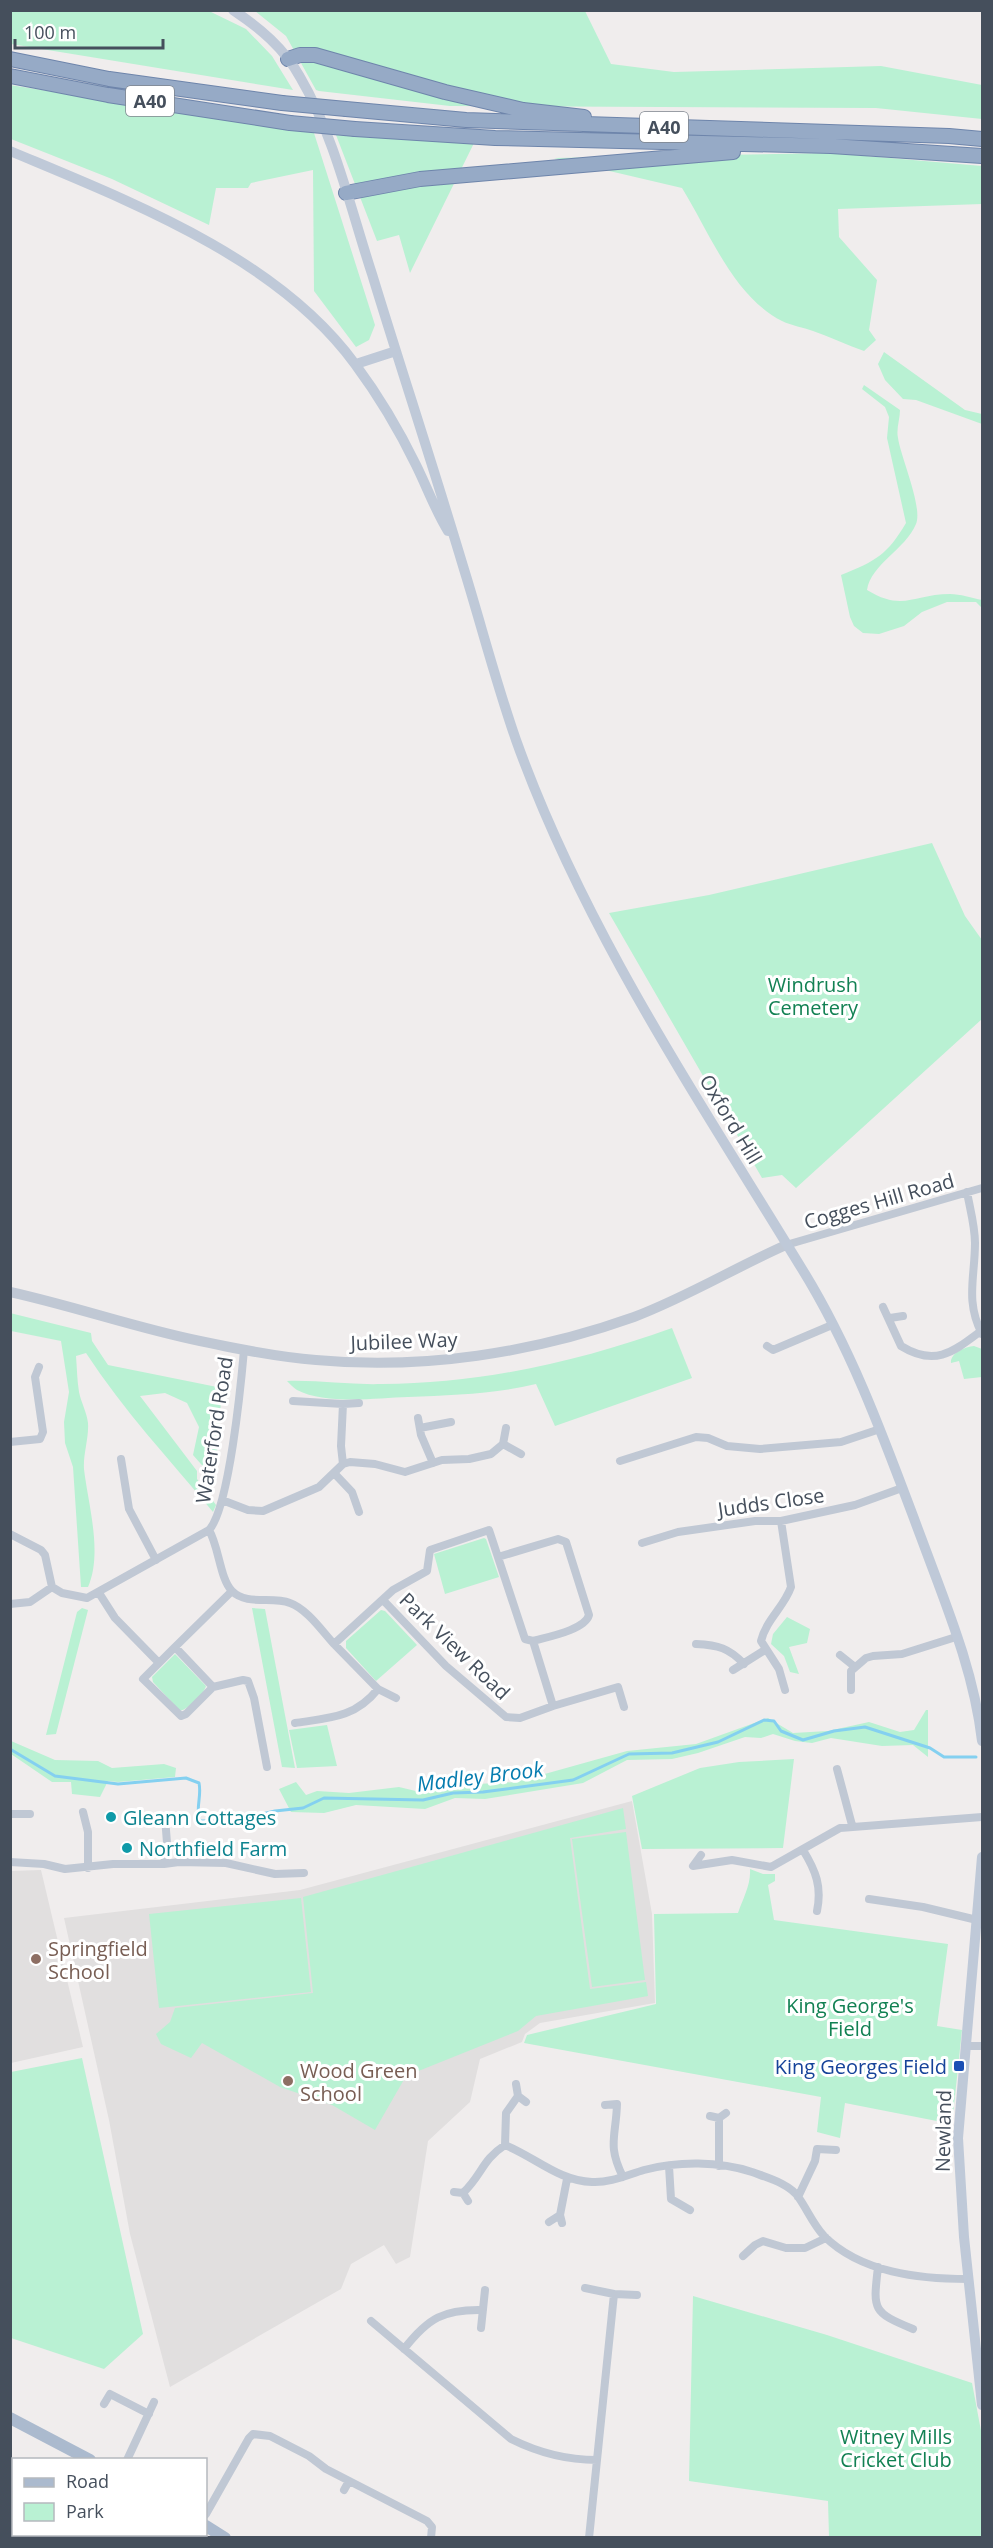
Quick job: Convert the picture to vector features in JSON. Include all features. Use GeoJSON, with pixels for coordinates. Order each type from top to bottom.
{"type":"FeatureCollection","features":[{"type":"Feature","properties":{"kind":"highway"},"geometry":{"type":"LineString","coordinates":[[288,59],[300,55],[315,55],[339,60],[445,93],[524,110],[555,112],[632,126]]}},
{"type":"Feature","properties":{"kind":"highway","name":"A40"},"geometry":{"type":"LineString","coordinates":[[10,59],[109,79],[282,104],[466,120],[982,139]]}},
{"type":"Feature","properties":{"kind":"highway","name":"A40"},"geometry":{"type":"LineString","coordinates":[[10,76],[108,95],[290,123],[355,129],[506,139],[822,146],[982,156]]}},
{"type":"Feature","properties":{"kind":"highway"},"geometry":{"type":"LineString","coordinates":[[346,193],[420,178],[598,162],[822,146]]}},
{"type":"Feature","properties":{"kind":"main road","name":"Oxford Hill"},"geometry":{"type":"LineString","coordinates":[[233,10],[263,32],[288,59],[318,111],[396,351],[516,741],[542,808],[600,931],[802,1269],[855,1368],[880,1429],[979,1696]]}},
{"type":"Feature","properties":{"kind":"main road"},"geometry":{"type":"LineString","coordinates":[[10,151],[181,228],[237,260],[307,312],[334,338],[356,364],[402,438],[439,518],[456,544]]}},
{"type":"Feature","properties":{"kind":"main road"},"geometry":{"type":"LineString","coordinates":[[356,364],[396,351]]}},
{"type":"Feature","properties":{"kind":"main road"},"geometry":{"type":"LineString","coordinates":[[979,1696],[982,1740]]}},
{"type":"Feature","properties":{"kind":"main road","name":"Newland"},"geometry":{"type":"LineString","coordinates":[[982,1857],[958,2138],[968,2279],[980,2370],[982,2405]]}},
{"type":"Feature","properties":{"kind":"main road"},"geometry":{"type":"LineString","coordinates":[[10,2418],[86,2458]]}},
{"type":"Feature","properties":{"kind":"main road"},"geometry":{"type":"LineString","coordinates":[[207,2527],[225,2538]]}},
{"type":"Feature","properties":{"kind":"street","name":"Cogges Hill Road"},"geometry":{"type":"LineString","coordinates":[[786,1245],[982,1188]]}},
{"type":"Feature","properties":{"kind":"street"},"geometry":{"type":"LineString","coordinates":[[883,1307],[901,1346],[927,1357],[942,1356],[982,1332],[976,1318],[971,1293],[975,1239],[967,1192]]}},
{"type":"Feature","properties":{"kind":"street","name":"Jubilee Way"},"geometry":{"type":"LineString","coordinates":[[10,1292],[197,1341],[244,1350],[316,1360],[377,1362],[457,1358],[520,1348],[585,1332],[658,1308],[786,1245]]}},
{"type":"Feature","properties":{"kind":"street"},"geometry":{"type":"LineString","coordinates":[[890,1318],[903,1316]]}},
{"type":"Feature","properties":{"kind":"street"},"geometry":{"type":"LineString","coordinates":[[767,1346],[773,1350],[832,1325]]}},
{"type":"Feature","properties":{"kind":"street","name":"Waterford Road"},"geometry":{"type":"LineString","coordinates":[[232,1591],[214,1538],[209,1530],[216,1519],[222,1500],[244,1350]]}},
{"type":"Feature","properties":{"kind":"street"},"geometry":{"type":"LineString","coordinates":[[10,1442],[40,1439],[43,1432],[35,1377],[39,1367]]}},
{"type":"Feature","properties":{"kind":"street"},"geometry":{"type":"LineString","coordinates":[[292,1401],[343,1404],[359,1402]]}},
{"type":"Feature","properties":{"kind":"street"},"geometry":{"type":"LineString","coordinates":[[343,1404],[341,1446],[343,1464]]}},
{"type":"Feature","properties":{"kind":"street"},"geometry":{"type":"LineString","coordinates":[[418,1418],[433,1463]]}},
{"type":"Feature","properties":{"kind":"street"},"geometry":{"type":"LineString","coordinates":[[420,1428],[451,1422]]}},
{"type":"Feature","properties":{"kind":"street"},"geometry":{"type":"LineString","coordinates":[[222,1500],[248,1510],[270,1509],[319,1487],[343,1464],[362,1462],[405,1472],[451,1458],[480,1457],[491,1454],[503,1444],[506,1428]]}},
{"type":"Feature","properties":{"kind":"street"},"geometry":{"type":"LineString","coordinates":[[620,1461],[696,1437],[708,1438],[728,1446],[760,1449],[855,1440],[866,1432],[880,1429]]}},
{"type":"Feature","properties":{"kind":"street"},"geometry":{"type":"LineString","coordinates":[[503,1444],[521,1454]]}},
{"type":"Feature","properties":{"kind":"street"},"geometry":{"type":"LineString","coordinates":[[121,1460],[129,1509],[156,1560]]}},
{"type":"Feature","properties":{"kind":"street"},"geometry":{"type":"LineString","coordinates":[[334,1473],[352,1492],[359,1512]]}},
{"type":"Feature","properties":{"kind":"street","name":"Judds Close"},"geometry":{"type":"LineString","coordinates":[[642,1543],[678,1532],[755,1521],[781,1521],[855,1505],[902,1488]]}},
{"type":"Feature","properties":{"kind":"street"},"geometry":{"type":"LineString","coordinates":[[781,1521],[791,1587],[788,1597],[763,1631],[761,1641],[779,1669],[785,1690]]}},
{"type":"Feature","properties":{"kind":"street"},"geometry":{"type":"LineString","coordinates":[[10,1534],[41,1550],[45,1555],[52,1587],[62,1593],[82,1598],[99,1593],[209,1530]]}},
{"type":"Feature","properties":{"kind":"street"},"geometry":{"type":"LineString","coordinates":[[334,1644],[403,1583],[427,1571],[430,1550],[489,1530],[525,1639],[532,1641],[581,1626],[588,1620],[589,1615],[566,1542],[558,1539],[498,1557]]}},
{"type":"Feature","properties":{"kind":"street"},"geometry":{"type":"LineString","coordinates":[[10,1604],[30,1602],[52,1587]]}},
{"type":"Feature","properties":{"kind":"street"},"geometry":{"type":"LineString","coordinates":[[267,1767],[254,1698],[248,1681],[243,1680],[213,1687],[186,1714],[181,1716],[143,1679],[232,1591],[248,1598],[280,1599],[293,1603],[378,1689],[396,1698]]}},
{"type":"Feature","properties":{"kind":"street"},"geometry":{"type":"LineString","coordinates":[[99,1593],[115,1618],[159,1663]]}},
{"type":"Feature","properties":{"kind":"street","name":"Park View Road"},"geometry":{"type":"LineString","coordinates":[[384,1600],[446,1666],[506,1718],[520,1718],[553,1706]]}},
{"type":"Feature","properties":{"kind":"street"},"geometry":{"type":"LineString","coordinates":[[851,1690],[851,1671],[873,1656],[902,1654],[956,1637]]}},
{"type":"Feature","properties":{"kind":"street"},"geometry":{"type":"LineString","coordinates":[[532,1641],[553,1706],[617,1684],[624,1707]]}},
{"type":"Feature","properties":{"kind":"street"},"geometry":{"type":"LineString","coordinates":[[696,1644],[718,1645],[733,1652],[744,1664]]}},
{"type":"Feature","properties":{"kind":"street"},"geometry":{"type":"LineString","coordinates":[[175,1647],[213,1687]]}},
{"type":"Feature","properties":{"kind":"street"},"geometry":{"type":"LineString","coordinates":[[733,1670],[765,1650]]}},
{"type":"Feature","properties":{"kind":"street"},"geometry":{"type":"LineString","coordinates":[[840,1655],[855,1667]]}},
{"type":"Feature","properties":{"kind":"street"},"geometry":{"type":"LineString","coordinates":[[295,1723],[353,1712],[363,1706],[378,1689]]}},
{"type":"Feature","properties":{"kind":"street"},"geometry":{"type":"LineString","coordinates":[[837,1769],[852,1825]]}},
{"type":"Feature","properties":{"kind":"street"},"geometry":{"type":"LineString","coordinates":[[83,1812],[88,1832],[88,1868]]}},
{"type":"Feature","properties":{"kind":"street"},"geometry":{"type":"LineString","coordinates":[[10,1814],[30,1814]]}},
{"type":"Feature","properties":{"kind":"street"},"geometry":{"type":"LineString","coordinates":[[164,1864],[167,1843],[165,1817]]}},
{"type":"Feature","properties":{"kind":"street"},"geometry":{"type":"LineString","coordinates":[[701,1855],[693,1866],[732,1860],[771,1867],[840,1828],[852,1825],[982,1817]]}},
{"type":"Feature","properties":{"kind":"street"},"geometry":{"type":"LineString","coordinates":[[803,1850],[812,1863],[819,1883],[817,1911]]}},
{"type":"Feature","properties":{"kind":"street"},"geometry":{"type":"LineString","coordinates":[[10,1862],[44,1864],[65,1869],[113,1864],[226,1863],[275,1874],[304,1873]]}},
{"type":"Feature","properties":{"kind":"street"},"geometry":{"type":"LineString","coordinates":[[869,1899],[977,1920]]}},
{"type":"Feature","properties":{"kind":"street"},"geometry":{"type":"LineString","coordinates":[[965,2046],[982,2046]]}},
{"type":"Feature","properties":{"kind":"street"},"geometry":{"type":"LineString","coordinates":[[516,2084],[518,2096],[526,2102]]}},
{"type":"Feature","properties":{"kind":"street"},"geometry":{"type":"LineString","coordinates":[[505,2145],[506,2113],[518,2096]]}},
{"type":"Feature","properties":{"kind":"street"},"geometry":{"type":"LineString","coordinates":[[606,2105],[617,2104],[612,2148],[623,2177]]}},
{"type":"Feature","properties":{"kind":"street"},"geometry":{"type":"LineString","coordinates":[[710,2116],[723,2115],[719,2166]]}},
{"type":"Feature","properties":{"kind":"street"},"geometry":{"type":"LineString","coordinates":[[505,2145],[533,2158],[567,2179],[603,2182],[647,2169],[689,2164],[753,2172],[789,2188],[798,2197],[826,2238],[848,2253],[878,2267],[928,2278],[968,2279]]}},
{"type":"Feature","properties":{"kind":"street"},"geometry":{"type":"LineString","coordinates":[[464,2193],[478,2177],[490,2156],[505,2145]]}},
{"type":"Feature","properties":{"kind":"street"},"geometry":{"type":"LineString","coordinates":[[798,2197],[817,2149],[836,2150]]}},
{"type":"Feature","properties":{"kind":"street"},"geometry":{"type":"LineString","coordinates":[[669,2166],[671,2199],[690,2210]]}},
{"type":"Feature","properties":{"kind":"street"},"geometry":{"type":"LineString","coordinates":[[549,2222],[561,2219],[567,2179]]}},
{"type":"Feature","properties":{"kind":"street"},"geometry":{"type":"LineString","coordinates":[[454,2192],[464,2193]]}},
{"type":"Feature","properties":{"kind":"street"},"geometry":{"type":"LineString","coordinates":[[464,2193],[468,2201]]}},
{"type":"Feature","properties":{"kind":"street"},"geometry":{"type":"LineString","coordinates":[[743,2256],[754,2245],[763,2241],[786,2248],[805,2248],[826,2238]]}},
{"type":"Feature","properties":{"kind":"street"},"geometry":{"type":"LineString","coordinates":[[878,2267],[875,2303],[879,2311],[887,2318],[913,2329]]}},
{"type":"Feature","properties":{"kind":"street"},"geometry":{"type":"LineString","coordinates":[[585,2288],[614,2294],[637,2295]]}},
{"type":"Feature","properties":{"kind":"street"},"geometry":{"type":"LineString","coordinates":[[481,2328],[485,2290]]}},
{"type":"Feature","properties":{"kind":"street"},"geometry":{"type":"LineString","coordinates":[[589,2538],[614,2294]]}},
{"type":"Feature","properties":{"kind":"street"},"geometry":{"type":"LineString","coordinates":[[404,2349],[422,2327],[433,2319],[461,2310],[483,2310]]}},
{"type":"Feature","properties":{"kind":"street"},"geometry":{"type":"LineString","coordinates":[[371,2321],[511,2439],[556,2457],[597,2460]]}},
{"type":"Feature","properties":{"kind":"street"},"geometry":{"type":"LineString","coordinates":[[104,2404],[110,2394],[150,2414]]}},
{"type":"Feature","properties":{"kind":"street"},"geometry":{"type":"LineString","coordinates":[[128,2458],[154,2402]]}},
{"type":"Feature","properties":{"kind":"street"},"geometry":{"type":"LineString","coordinates":[[207,2512],[253,2434],[270,2436],[309,2456],[326,2469],[427,2521],[432,2527],[431,2538]]}},
{"type":"Feature","properties":{"kind":"street"},"geometry":{"type":"LineString","coordinates":[[344,2490],[349,2481]]}},
{"type":"Feature","properties":{"kind":"shaded area","name":"Wood Green School"},"geometry":{"type":"Polygon","coordinates":[[[632,1801],[652,1914],[655,2003],[540,2023],[525,2034],[522,2042],[480,2059],[470,2102],[428,2141],[410,2257],[396,2264],[384,2245],[351,2264],[341,2289],[170,2387],[130,2234],[109,2120],[64,1918],[300,1890],[632,1801]]]}},
{"type":"Feature","properties":{"kind":"shaded area","name":"Springfield School"},"geometry":{"type":"Polygon","coordinates":[[[41,1870],[83,2047],[11,2063],[11,1871],[41,1870]]]}},
{"type":"Feature","properties":{"kind":"green space"},"geometry":{"type":"Polygon","coordinates":[[[10,11],[209,11],[246,29],[272,56],[293,90],[11,44],[10,11]]]}},
{"type":"Feature","properties":{"kind":"green space"},"geometry":{"type":"Polygon","coordinates":[[[255,11],[585,11],[611,64],[674,72],[881,66],[982,85],[982,119],[876,108],[450,106],[319,91],[316,90],[286,36],[255,11]]]}},
{"type":"Feature","properties":{"kind":"green space"},"geometry":{"type":"Polygon","coordinates":[[[10,85],[314,133],[375,325],[369,340],[356,347],[314,291],[313,170],[251,183],[248,188],[216,188],[209,225],[112,179],[11,139],[10,85]]]}},
{"type":"Feature","properties":{"kind":"green space"},"geometry":{"type":"Polygon","coordinates":[[[336,135],[474,143],[410,273],[399,235],[377,241],[336,135]]]}},
{"type":"Feature","properties":{"kind":"green space"},"geometry":{"type":"Polygon","coordinates":[[[832,153],[982,166],[982,204],[838,209],[839,237],[877,280],[869,330],[876,340],[864,351],[786,323],[765,310],[736,280],[682,188],[554,158],[832,153]]]}},
{"type":"Feature","properties":{"kind":"green space"},"geometry":{"type":"Polygon","coordinates":[[[884,352],[965,410],[982,414],[982,424],[916,400],[903,399],[885,380],[878,364],[884,352]]]}},
{"type":"Feature","properties":{"kind":"green space"},"geometry":{"type":"Polygon","coordinates":[[[864,385],[900,410],[898,438],[917,506],[916,524],[911,533],[875,572],[867,590],[890,600],[900,601],[938,595],[958,595],[982,600],[982,608],[976,602],[947,602],[922,612],[904,626],[879,634],[863,633],[854,626],[841,575],[879,556],[893,543],[906,523],[887,438],[889,417],[885,407],[862,389],[864,385]]]}},
{"type":"Feature","properties":{"kind":"green space","name":"Windrush Cemetery"},"geometry":{"type":"Polygon","coordinates":[[[932,843],[965,916],[982,940],[982,1019],[796,1188],[782,1175],[762,1178],[609,913],[709,895],[932,843]]]}},
{"type":"Feature","properties":{"kind":"green space"},"geometry":{"type":"Polygon","coordinates":[[[10,1313],[91,1333],[92,1341],[108,1365],[222,1388],[215,1480],[193,1455],[199,1427],[187,1403],[165,1393],[140,1396],[197,1471],[197,1479],[216,1505],[213,1512],[131,1415],[86,1353],[76,1356],[79,1392],[88,1423],[84,1469],[91,1513],[94,1559],[88,1587],[81,1587],[73,1467],[65,1443],[64,1422],[69,1392],[61,1341],[11,1331],[10,1313]]]}},
{"type":"Feature","properties":{"kind":"green space"},"geometry":{"type":"Polygon","coordinates":[[[672,1328],[692,1378],[555,1426],[536,1384],[473,1393],[351,1400],[309,1395],[297,1390],[287,1381],[419,1383],[493,1375],[602,1351],[672,1328]]]}},
{"type":"Feature","properties":{"kind":"green space"},"geometry":{"type":"Polygon","coordinates":[[[974,1346],[982,1349],[982,1377],[964,1379],[959,1361],[951,1363],[951,1359],[959,1351],[974,1346]]]}},
{"type":"Feature","properties":{"kind":"green space"},"geometry":{"type":"Polygon","coordinates":[[[484,1538],[499,1577],[445,1594],[434,1554],[484,1538]]]}},
{"type":"Feature","properties":{"kind":"green space"},"geometry":{"type":"Polygon","coordinates":[[[82,1608],[88,1610],[56,1734],[46,1735],[77,1612],[82,1608]]]}},
{"type":"Feature","properties":{"kind":"green space"},"geometry":{"type":"Polygon","coordinates":[[[252,1608],[265,1609],[295,1768],[282,1767],[252,1608]]]}},
{"type":"Feature","properties":{"kind":"green space"},"geometry":{"type":"Polygon","coordinates":[[[381,1610],[385,1611],[417,1645],[376,1681],[346,1648],[346,1641],[381,1610]]]}},
{"type":"Feature","properties":{"kind":"green space"},"geometry":{"type":"Polygon","coordinates":[[[787,1617],[810,1629],[807,1643],[789,1647],[799,1674],[790,1672],[784,1656],[771,1644],[773,1634],[787,1617]]]}},
{"type":"Feature","properties":{"kind":"green space"},"geometry":{"type":"Polygon","coordinates":[[[175,1654],[206,1686],[196,1701],[180,1711],[153,1682],[152,1677],[175,1654]]]}},
{"type":"Feature","properties":{"kind":"green space"},"geometry":{"type":"Polygon","coordinates":[[[928,1710],[928,1757],[913,1745],[882,1746],[831,1738],[812,1743],[795,1741],[773,1734],[761,1738],[745,1737],[672,1759],[627,1760],[583,1783],[485,1799],[455,1798],[425,1809],[356,1805],[324,1813],[291,1812],[279,1789],[296,1782],[306,1795],[317,1791],[349,1793],[399,1787],[424,1793],[439,1786],[516,1782],[627,1751],[696,1744],[768,1718],[793,1733],[828,1731],[869,1722],[900,1732],[914,1730],[928,1710]]]}},
{"type":"Feature","properties":{"kind":"green space"},"geometry":{"type":"Polygon","coordinates":[[[327,1725],[337,1766],[297,1768],[289,1730],[327,1725]]]}},
{"type":"Feature","properties":{"kind":"green space"},"geometry":{"type":"Polygon","coordinates":[[[11,1741],[55,1760],[98,1761],[112,1768],[164,1764],[176,1768],[175,1777],[108,1781],[100,1797],[72,1794],[71,1782],[52,1782],[11,1754],[11,1741]]]}},
{"type":"Feature","properties":{"kind":"green space"},"geometry":{"type":"Polygon","coordinates":[[[794,1759],[783,1848],[642,1849],[632,1796],[700,1768],[739,1762],[794,1759]]]}},
{"type":"Feature","properties":{"kind":"green space"},"geometry":{"type":"Polygon","coordinates":[[[623,1808],[626,1829],[570,1838],[590,1989],[646,1982],[648,1996],[536,2016],[518,2031],[406,2076],[375,2130],[332,2105],[280,2087],[202,2043],[191,2058],[161,2044],[156,2034],[170,2022],[175,2008],[313,1993],[303,1897],[623,1808]]]}},
{"type":"Feature","properties":{"kind":"green space"},"geometry":{"type":"Polygon","coordinates":[[[626,1832],[645,1980],[592,1987],[572,1839],[626,1832]]]}},
{"type":"Feature","properties":{"kind":"green space","name":"King George's Field"},"geometry":{"type":"Polygon","coordinates":[[[750,1869],[763,1874],[775,1874],[775,1881],[768,1885],[774,1920],[948,1944],[937,2026],[962,2030],[952,2124],[845,2103],[840,2138],[817,2132],[821,2097],[524,2043],[527,2035],[656,2004],[654,1914],[738,1913],[748,1886],[750,1869]]]}},
{"type":"Feature","properties":{"kind":"green space"},"geometry":{"type":"Polygon","coordinates":[[[301,1898],[311,1992],[159,2008],[149,1914],[301,1898]]]}},
{"type":"Feature","properties":{"kind":"green space"},"geometry":{"type":"Polygon","coordinates":[[[82,2058],[143,2334],[104,2369],[11,2338],[11,2072],[82,2058]]]}},
{"type":"Feature","properties":{"kind":"green space","name":"Witney Mills Cricket Club"},"geometry":{"type":"Polygon","coordinates":[[[693,2296],[827,2335],[972,2383],[982,2436],[982,2537],[829,2537],[828,2501],[689,2481],[693,2296]]]}},
{"type":"Feature","properties":{"kind":"waterway","name":"Madley Brook"},"geometry":{"type":"LineString","coordinates":[[10,1749],[55,1776],[118,1784],[186,1778],[199,1783],[200,1821],[232,1821],[275,1811],[303,1808],[324,1798],[423,1800],[453,1793],[483,1792],[573,1780],[629,1754],[672,1753],[718,1742],[764,1720],[774,1721],[781,1731],[803,1740],[834,1731],[865,1727],[930,1748],[944,1757],[976,1757]]}},
{"type":"Feature","properties":{"kind":"place","name":"Gleann Cottages"},"geometry":{"type":"Point","coordinates":[111,1817]}},
{"type":"Feature","properties":{"kind":"place","name":"Northfield Farm"},"geometry":{"type":"Point","coordinates":[127,1848]}},
{"type":"Feature","properties":{"kind":"place","name":"Springfield School"},"geometry":{"type":"Point","coordinates":[36,1959]}},
{"type":"Feature","properties":{"kind":"place","name":"King Georges Field"},"geometry":{"type":"Point","coordinates":[959,2066]}},
{"type":"Feature","properties":{"kind":"place","name":"Wood Green School"},"geometry":{"type":"Point","coordinates":[288,2081]}}]}
